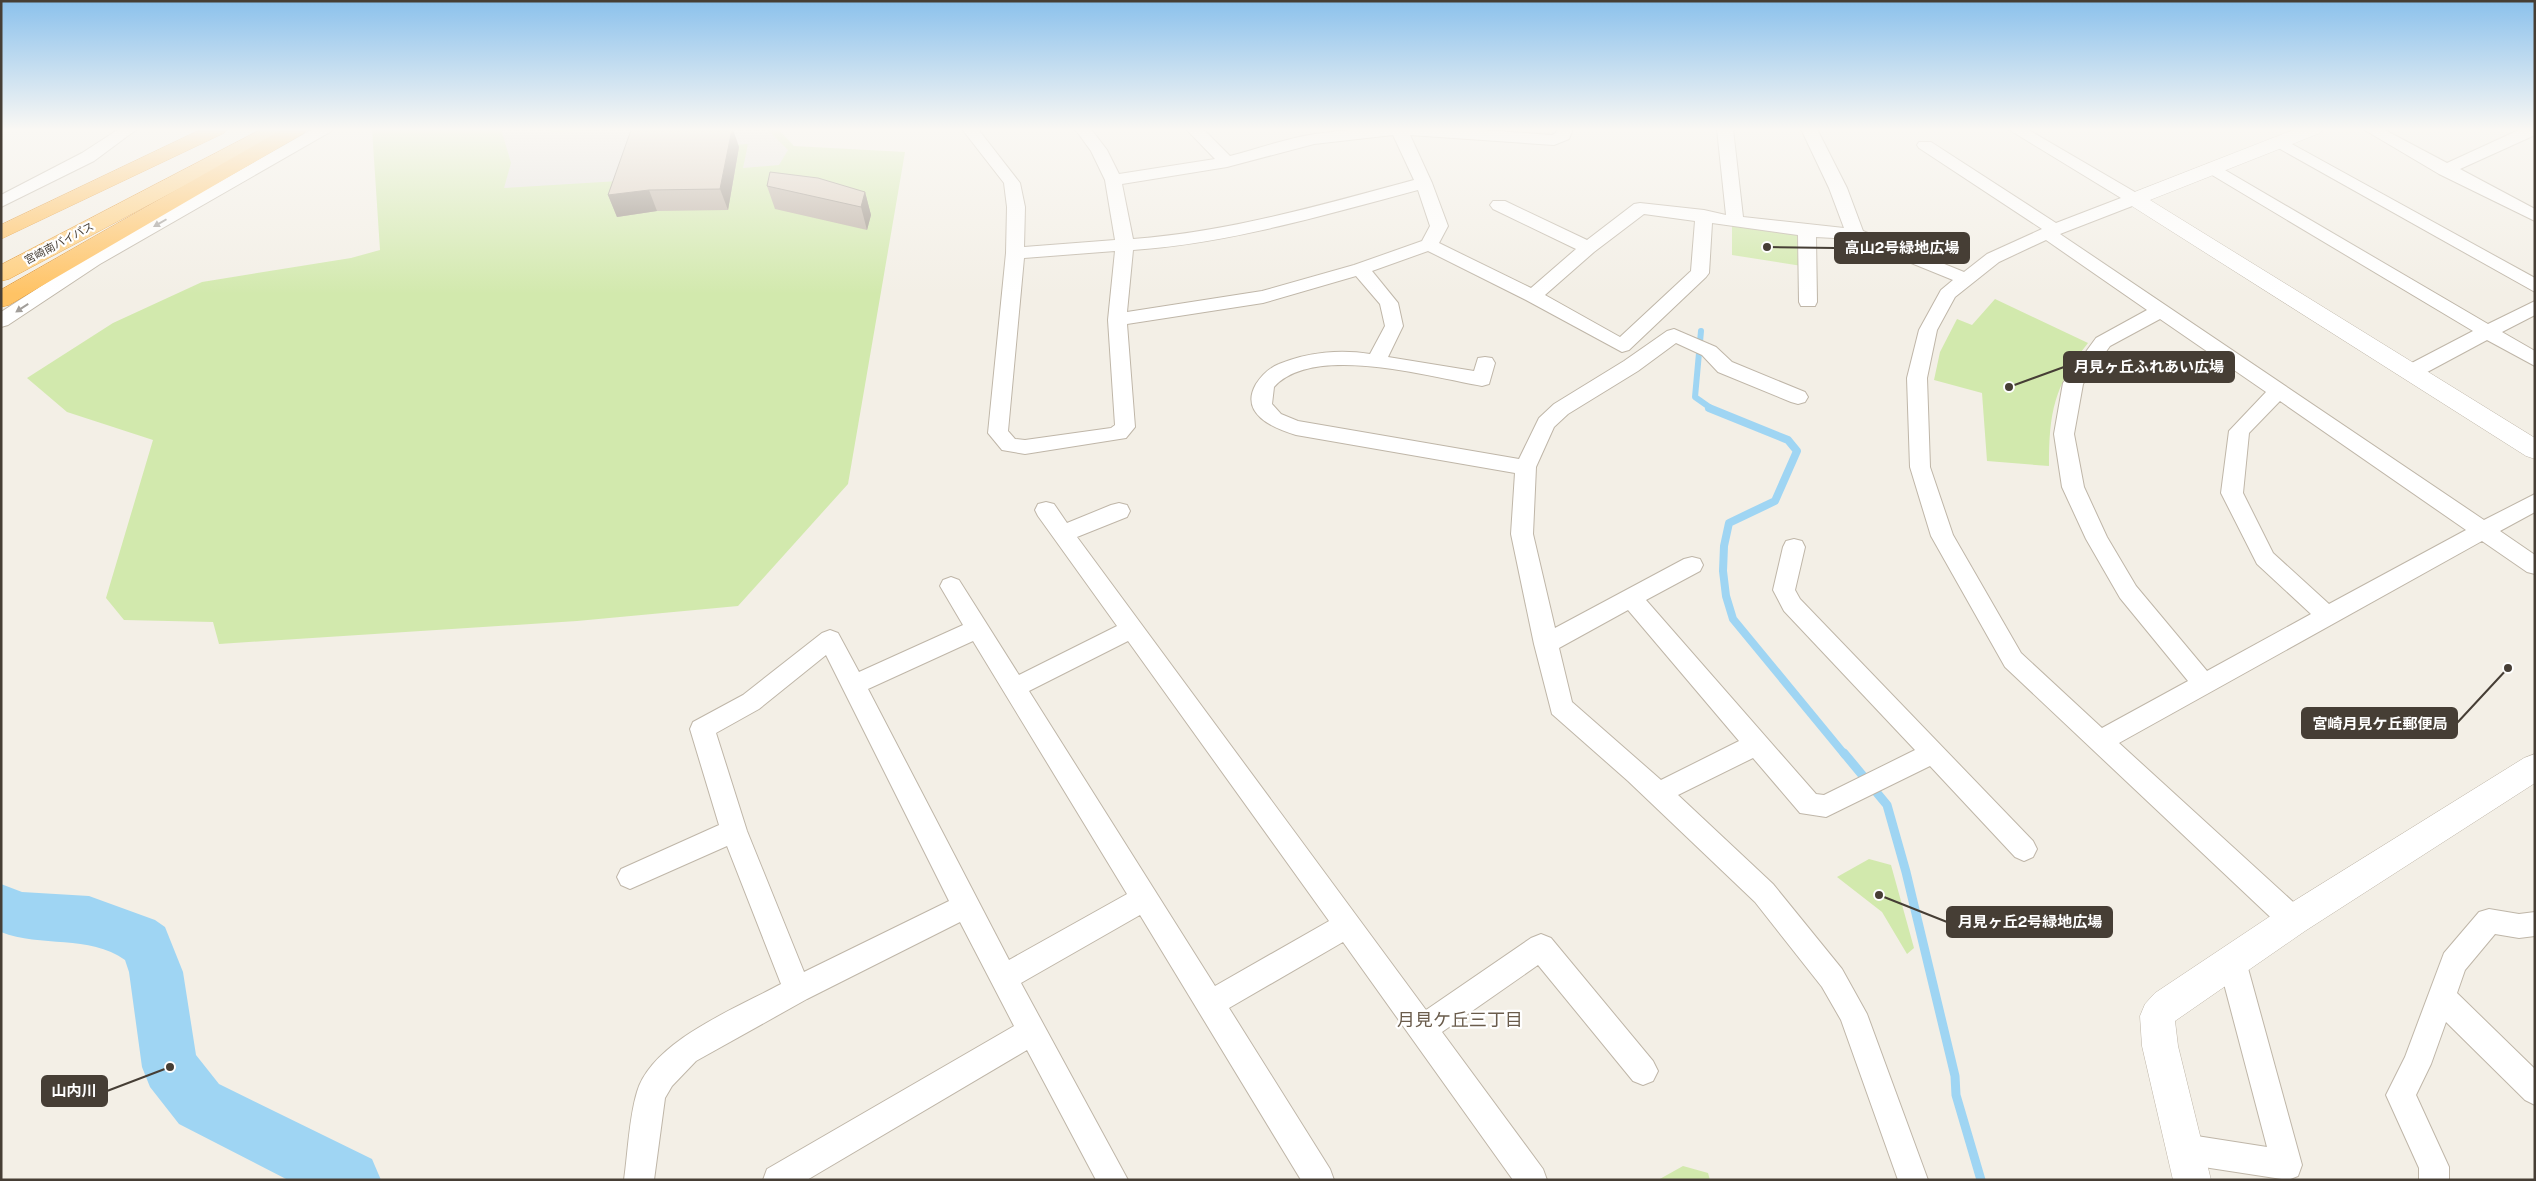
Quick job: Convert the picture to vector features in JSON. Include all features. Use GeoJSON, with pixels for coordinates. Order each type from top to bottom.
{"type":"FeatureCollection","features":[{"type":"Feature","properties":{"kind":"highway"},"geometry":{"type":"LineString","coordinates":[[1,233],[103,184]]}},
{"type":"Feature","properties":{"kind":"highway","name":"宮崎南バイパス"},"geometry":{"type":"LineString","coordinates":[[1,254],[136,184]]}},
{"type":"Feature","properties":{"kind":"highway","name":"宮崎南バイパス"},"geometry":{"type":"LineString","coordinates":[[1,274],[171,184]]}},
{"type":"Feature","properties":{"kind":"highway"},"geometry":{"type":"LineString","coordinates":[[1,300],[199,184]]}},
{"type":"Feature","properties":{"kind":"street"},"geometry":{"type":"LineString","coordinates":[[1,202],[36,184]]}},
{"type":"Feature","properties":{"kind":"street"},"geometry":{"type":"LineString","coordinates":[[1,322],[94,260],[227,184]]}},
{"type":"Feature","properties":{"kind":"street"},"geometry":{"type":"LineString","coordinates":[[1012,184],[1016,207],[1015,253],[998,433],[1009,445],[1025,447],[1111,435],[1123,431],[1125,424],[1117,320],[1125,244],[1114,184]]}},
{"type":"Feature","properties":{"kind":"street"},"geometry":{"type":"LineString","coordinates":[[1015,253],[1183,241],[1234,232],[1420,184]]}},
{"type":"Feature","properties":{"kind":"street"},"geometry":{"type":"LineString","coordinates":[[1117,320],[1262,297],[1360,269],[1429,245],[1439,226],[1424,184]]}},
{"type":"Feature","properties":{"kind":"street"},"geometry":{"type":"LineString","coordinates":[[1731,184],[1735,219]]}},
{"type":"Feature","properties":{"kind":"street"},"geometry":{"type":"LineString","coordinates":[[1836,184],[1855,234]]}},
{"type":"Feature","properties":{"kind":"street"},"geometry":{"type":"LineString","coordinates":[[1982,184],[2161,311],[2535,566]]}},
{"type":"Feature","properties":{"kind":"street"},"geometry":{"type":"LineString","coordinates":[[2108,184],[2535,450]]}},
{"type":"Feature","properties":{"kind":"street"},"geometry":{"type":"LineString","coordinates":[[2173,184],[2051,232],[1993,258],[1948,294],[1928,330],[1916,378],[1920,467],[1942,536],[2013,660],[2293,920]]}},
{"type":"Feature","properties":{"kind":"street"},"geometry":{"type":"LineString","coordinates":[[2240,184],[2535,360]]}},
{"type":"Feature","properties":{"kind":"street"},"geometry":{"type":"LineString","coordinates":[[2354,184],[2535,286]]}},
{"type":"Feature","properties":{"kind":"street"},"geometry":{"type":"LineString","coordinates":[[2473,184],[2534,215]]}},
{"type":"Feature","properties":{"kind":"street"},"geometry":{"type":"LineString","coordinates":[[1499,205],[1588,248]]}},
{"type":"Feature","properties":{"kind":"street"},"geometry":{"type":"LineString","coordinates":[[1533,296],[1588,248],[1640,208],[1735,219],[1807,230],[1855,234],[1966,278]]}},
{"type":"Feature","properties":{"kind":"street"},"geometry":{"type":"LineString","coordinates":[[1429,245],[1533,296],[1622,346],[1700,273],[1704,215]]}},
{"type":"Feature","properties":{"kind":"street"},"geometry":{"type":"LineString","coordinates":[[1807,230],[1808,302]]}},
{"type":"Feature","properties":{"kind":"street"},"geometry":{"type":"LineString","coordinates":[[1360,269],[1390,303],[1394,326],[1376,361]]}},
{"type":"Feature","properties":{"kind":"street"},"geometry":{"type":"LineString","coordinates":[[2411,372],[2535,307]]}},
{"type":"Feature","properties":{"kind":"street"},"geometry":{"type":"LineString","coordinates":[[2161,311],[2129,326],[2102,342],[2074,383],[2064,434],[2073,487],[2097,539],[2128,592],[2204,684]]}},
{"type":"Feature","properties":{"kind":"street"},"geometry":{"type":"LineString","coordinates":[[1798,397],[1725,366],[1709,351],[1674,335],[1631,366],[1561,409],[1546,422],[1526,467],[1522,534],[1561,707],[1658,793],[1764,893],[1832,978],[1853,1014],[1913,1180]]}},
{"type":"Feature","properties":{"kind":"street"},"geometry":{"type":"LineString","coordinates":[[1485,363],[1482,379],[1342,357],[1294,366],[1277,374],[1263,388],[1261,403],[1271,418],[1296,428],[1526,467]]}},
{"type":"Feature","properties":{"kind":"street"},"geometry":{"type":"LineString","coordinates":[[2278,391],[2239,431],[2232,493],[2265,558],[2327,616]]}},
{"type":"Feature","properties":{"kind":"street"},"geometry":{"type":"LineString","coordinates":[[2100,741],[2535,502]]}},
{"type":"Feature","properties":{"kind":"street"},"geometry":{"type":"LineString","coordinates":[[1046,510],[1532,1180]]}},
{"type":"Feature","properties":{"kind":"street"},"geometry":{"type":"LineString","coordinates":[[1064,534],[1119,511]]}},
{"type":"Feature","properties":{"kind":"street"},"geometry":{"type":"LineString","coordinates":[[1794,546],[1784,590],[1792,605],[2024,849]]}},
{"type":"Feature","properties":{"kind":"street"},"geometry":{"type":"LineString","coordinates":[[1546,644],[1692,565]]}},
{"type":"Feature","properties":{"kind":"street"},"geometry":{"type":"LineString","coordinates":[[951,586],[1319,1180]]}},
{"type":"Feature","properties":{"kind":"street"},"geometry":{"type":"LineString","coordinates":[[1631,598],[1809,806],[1826,806],[1933,753]]}},
{"type":"Feature","properties":{"kind":"street"},"geometry":{"type":"LineString","coordinates":[[1014,688],[1132,628]]}},
{"type":"Feature","properties":{"kind":"street"},"geometry":{"type":"LineString","coordinates":[[854,685],[978,629]]}},
{"type":"Feature","properties":{"kind":"street"},"geometry":{"type":"LineString","coordinates":[[797,990],[734,831],[702,729],[751,702],[830,639],[965,906],[1110,1178]]}},
{"type":"Feature","properties":{"kind":"street"},"geometry":{"type":"LineString","coordinates":[[1658,793],[1756,744]]}},
{"type":"Feature","properties":{"kind":"street"},"geometry":{"type":"LineString","coordinates":[[2232,961],[2286,1165],[2188,1164],[2160,1046],[2157,1016],[2167,1006],[2232,961],[2293,920],[2535,767]]}},
{"type":"Feature","properties":{"kind":"street"},"geometry":{"type":"LineString","coordinates":[[630,877],[734,831]]}},
{"type":"Feature","properties":{"kind":"street"},"geometry":{"type":"LineString","coordinates":[[1004,978],[1144,898]]}},
{"type":"Feature","properties":{"kind":"street"},"geometry":{"type":"LineString","coordinates":[[639,1180],[651,1093],[662,1076],[686,1051],[797,990],[965,906]]}},
{"type":"Feature","properties":{"kind":"street"},"geometry":{"type":"LineString","coordinates":[[2440,1176],[2401,1095],[2417,1064],[2454,962],[2489,921],[2530,930]]}},
{"type":"Feature","properties":{"kind":"street"},"geometry":{"type":"LineString","coordinates":[[1210,1004],[1347,924]]}},
{"type":"Feature","properties":{"kind":"street"},"geometry":{"type":"LineString","coordinates":[[1422,1029],[1541,947],[1643,1071]]}},
{"type":"Feature","properties":{"kind":"street"},"geometry":{"type":"LineString","coordinates":[[2442,998],[2535,1090]]}},
{"type":"Feature","properties":{"kind":"street"},"geometry":{"type":"LineString","coordinates":[[778,1180],[1032,1031]]}},
{"type":"Feature","properties":{"kind":"green space"},"geometry":{"type":"Polygon","coordinates":[[[376,184],[899,184],[848,484],[738,606],[577,621],[219,644],[213,622],[124,620],[106,598],[153,440],[67,412],[27,378],[113,323],[202,282],[351,258],[380,250],[376,184]]]}},
{"type":"Feature","properties":{"kind":"green space"},"geometry":{"type":"Polygon","coordinates":[[[1732,224],[1796,233],[1802,239],[1802,266],[1732,255],[1732,224]]]}},
{"type":"Feature","properties":{"kind":"green space"},"geometry":{"type":"Polygon","coordinates":[[[1995,299],[2088,343],[2068,373],[2056,400],[2050,430],[2049,466],[1987,461],[1982,393],[1934,380],[1940,352],[1957,319],[1972,325],[1995,299]]]}},
{"type":"Feature","properties":{"kind":"green space"},"geometry":{"type":"Polygon","coordinates":[[[1869,859],[1891,865],[1914,948],[1907,954],[1882,912],[1837,877],[1869,859]]]}},
{"type":"Feature","properties":{"kind":"green space"},"geometry":{"type":"Polygon","coordinates":[[[1683,1166],[1708,1173],[1710,1180],[1658,1180],[1683,1166]]]}},
{"type":"Feature","properties":{"kind":"shaded area"},"geometry":{"type":"Polygon","coordinates":[[[505,184],[568,184],[504,188],[505,184]]]}},
{"type":"Feature","properties":{"kind":"building"},"geometry":{"type":"Polygon","coordinates":[[[612,184],[721,184],[720,189],[649,190],[608,195],[612,184]]]}},
{"type":"Feature","properties":{"kind":"building"},"geometry":{"type":"Polygon","coordinates":[[[767,184],[839,184],[865,192],[861,207],[767,186],[767,184]]]}},
{"type":"Feature","properties":{"kind":"waterway"},"geometry":{"type":"LineString","coordinates":[[1701,331],[1695,397],[1712,409]]}},
{"type":"Feature","properties":{"kind":"waterway"},"geometry":{"type":"LineString","coordinates":[[1709,408],[1788,440],[1797,451],[1775,501],[1729,523],[1724,546],[1723,571],[1726,596],[1733,619],[1845,755]]}},
{"type":"Feature","properties":{"kind":"waterway"},"geometry":{"type":"LineString","coordinates":[[1844,753],[1887,805],[1906,872],[1955,1076],[1956,1095],[1981,1180]]}},
{"type":"Feature","properties":{"kind":"waterway"},"geometry":{"type":"LineString","coordinates":[[1,908],[21,916],[89,920],[136,937],[146,944],[156,972],[170,1067],[199,1104],[351,1180]]}},
{"type":"Feature","properties":{"kind":"place","name":"高山2号緑地広場"},"geometry":{"type":"Point","coordinates":[1767,247]}},
{"type":"Feature","properties":{"kind":"place","name":"月見ヶ丘ふれあい広場"},"geometry":{"type":"Point","coordinates":[2009,387]}},
{"type":"Feature","properties":{"kind":"place","name":"宮崎月見ケ丘郵便局"},"geometry":{"type":"Point","coordinates":[2508,668]}},
{"type":"Feature","properties":{"kind":"place","name":"月見ヶ丘2号緑地広場"},"geometry":{"type":"Point","coordinates":[1879,895]}},
{"type":"Feature","properties":{"kind":"place","name":"山内川"},"geometry":{"type":"Point","coordinates":[170,1067]}},
{"type":"Feature","properties":{"kind":"district","name":"月見ケ丘三丁目"},"geometry":{"type":"Point","coordinates":[1460,1020]}}]}
